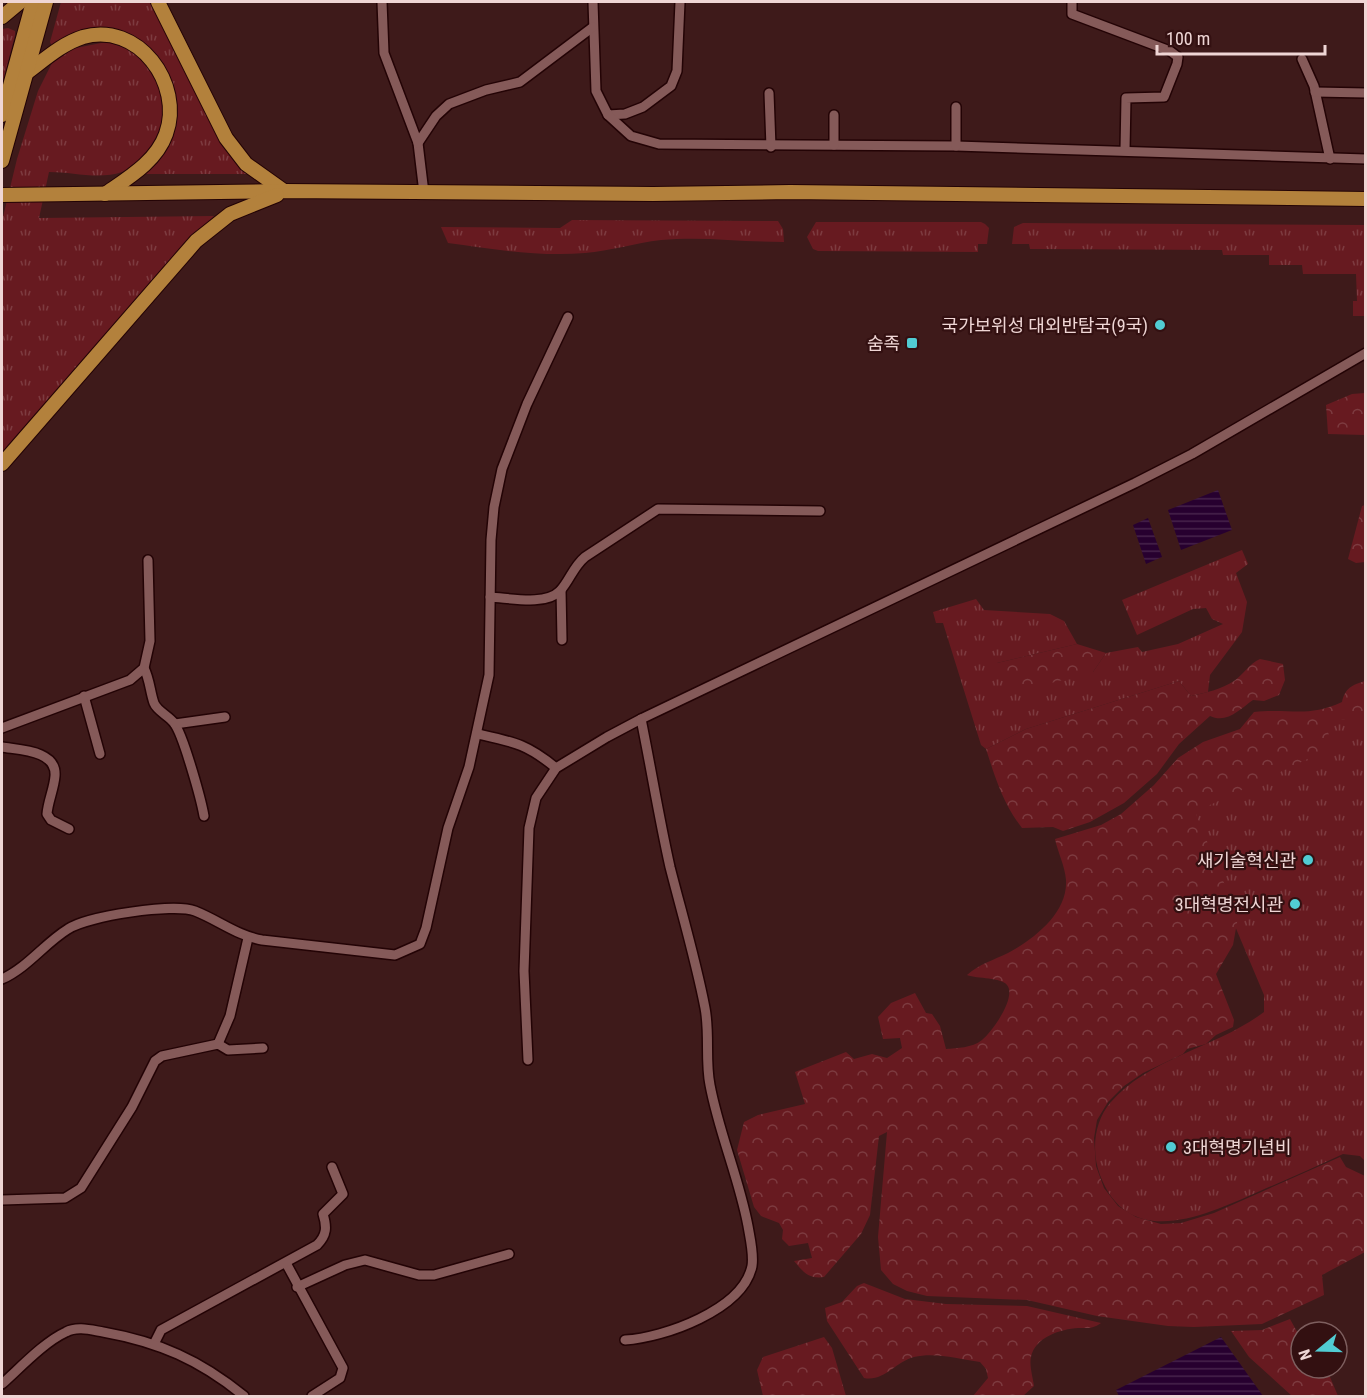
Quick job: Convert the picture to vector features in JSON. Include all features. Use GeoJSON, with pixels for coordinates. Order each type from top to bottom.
{"type":"FeatureCollection","features":[{"type":"Feature","properties":{"kind":"main road"},"geometry":{"type":"LineString","coordinates":[[2,17],[20,2]]}},
{"type":"Feature","properties":{"kind":"main road"},"geometry":{"type":"LineString","coordinates":[[2,115],[33,2]]}},
{"type":"Feature","properties":{"kind":"main road"},"geometry":{"type":"LineString","coordinates":[[2,161],[46,2]]}},
{"type":"Feature","properties":{"kind":"main road"},"geometry":{"type":"LineString","coordinates":[[158,2],[226,138],[246,164],[284,191]]}},
{"type":"Feature","properties":{"kind":"main road"},"geometry":{"type":"LineString","coordinates":[[25,74],[69,42],[85,36],[103,35],[135,44],[150,56],[160,71],[168,90],[171,112],[167,134],[157,152],[146,164],[105,194]]}},
{"type":"Feature","properties":{"kind":"main road"},"geometry":{"type":"LineString","coordinates":[[2,464],[196,241],[230,214],[284,191]]}},
{"type":"Feature","properties":{"kind":"main road"},"geometry":{"type":"LineString","coordinates":[[2,195],[284,191],[790,192],[1365,200]]}},
{"type":"Feature","properties":{"kind":"street"},"geometry":{"type":"LineString","coordinates":[[382,2],[384,53],[418,143],[424,193]]}},
{"type":"Feature","properties":{"kind":"street"},"geometry":{"type":"LineString","coordinates":[[593,2],[596,91],[608,116],[620,129],[641,141],[659,144],[771,147],[956,146],[1125,150],[1365,159]]}},
{"type":"Feature","properties":{"kind":"street"},"geometry":{"type":"LineString","coordinates":[[608,116],[625,114],[643,106],[671,86],[677,71],[680,2]]}},
{"type":"Feature","properties":{"kind":"street"},"geometry":{"type":"LineString","coordinates":[[1072,2],[1072,14],[1170,51],[1178,57],[1164,97],[1126,98],[1125,150]]}},
{"type":"Feature","properties":{"kind":"street"},"geometry":{"type":"LineString","coordinates":[[418,143],[436,116],[449,104],[486,90],[520,82],[594,27]]}},
{"type":"Feature","properties":{"kind":"street"},"geometry":{"type":"LineString","coordinates":[[1302,59],[1315,92],[1330,159]]}},
{"type":"Feature","properties":{"kind":"street"},"geometry":{"type":"LineString","coordinates":[[1315,92],[1365,93]]}},
{"type":"Feature","properties":{"kind":"street"},"geometry":{"type":"LineString","coordinates":[[770,93],[771,147]]}},
{"type":"Feature","properties":{"kind":"street"},"geometry":{"type":"LineString","coordinates":[[956,107],[956,146]]}},
{"type":"Feature","properties":{"kind":"street"},"geometry":{"type":"LineString","coordinates":[[834,115],[834,145]]}},
{"type":"Feature","properties":{"kind":"street"},"geometry":{"type":"LineString","coordinates":[[2,979],[15,972],[76,924],[156,909],[180,908],[194,911],[248,938],[395,955],[420,944],[426,928],[448,828],[478,734],[489,675],[494,507],[502,469],[527,404],[568,316]]}},
{"type":"Feature","properties":{"kind":"street"},"geometry":{"type":"LineString","coordinates":[[528,1060],[524,971],[529,828],[536,798],[556,768],[607,736],[641,719],[1192,454],[1365,353]]}},
{"type":"Feature","properties":{"kind":"street"},"geometry":{"type":"LineString","coordinates":[[490,597],[543,599],[552,597],[561,590],[580,561],[658,509],[820,511]]}},
{"type":"Feature","properties":{"kind":"street"},"geometry":{"type":"LineString","coordinates":[[2,728],[130,680],[144,668],[150,641],[148,560]]}},
{"type":"Feature","properties":{"kind":"street"},"geometry":{"type":"LineString","coordinates":[[561,590],[562,640]]}},
{"type":"Feature","properties":{"kind":"street"},"geometry":{"type":"LineString","coordinates":[[144,668],[151,682],[155,705],[175,723],[190,769],[198,785],[204,816]]}},
{"type":"Feature","properties":{"kind":"street"},"geometry":{"type":"LineString","coordinates":[[84,696],[100,754]]}},
{"type":"Feature","properties":{"kind":"street"},"geometry":{"type":"LineString","coordinates":[[175,723],[225,717]]}},
{"type":"Feature","properties":{"kind":"street"},"geometry":{"type":"LineString","coordinates":[[625,1340],[652,1337],[692,1323],[723,1304],[747,1279],[752,1265],[751,1245],[741,1187],[710,1085],[710,1044],[705,1009],[670,864],[641,719]]}},
{"type":"Feature","properties":{"kind":"street"},"geometry":{"type":"LineString","coordinates":[[478,734],[520,743],[538,753],[556,768]]}},
{"type":"Feature","properties":{"kind":"street"},"geometry":{"type":"LineString","coordinates":[[2,747],[39,754],[53,765],[55,774],[47,814],[51,820],[69,830]]}},
{"type":"Feature","properties":{"kind":"street"},"geometry":{"type":"LineString","coordinates":[[218,1044],[230,1016],[248,938]]}},
{"type":"Feature","properties":{"kind":"street"},"geometry":{"type":"LineString","coordinates":[[2,1200],[65,1198],[81,1188],[132,1107],[155,1060],[162,1056],[218,1044],[228,1050],[263,1048]]}},
{"type":"Feature","properties":{"kind":"street"},"geometry":{"type":"LineString","coordinates":[[154,1344],[161,1330],[317,1245],[324,1237],[326,1226],[323,1214],[343,1194],[332,1167]]}},
{"type":"Feature","properties":{"kind":"street"},"geometry":{"type":"LineString","coordinates":[[297,1287],[345,1265],[365,1260],[419,1275],[434,1275],[508,1254]]}},
{"type":"Feature","properties":{"kind":"street"},"geometry":{"type":"LineString","coordinates":[[286,1263],[343,1368],[340,1378],[312,1396]]}},
{"type":"Feature","properties":{"kind":"street"},"geometry":{"type":"LineString","coordinates":[[2,1384],[67,1331],[81,1329],[169,1348],[196,1363],[244,1396]]}},
{"type":"Feature","properties":{"kind":"green space"},"geometry":{"type":"Polygon","coordinates":[[[61,2],[153,2],[251,174],[143,174],[169,144],[176,119],[175,90],[164,64],[152,50],[132,37],[52,46],[50,42],[61,2]]]}},
{"type":"Feature","properties":{"kind":"green space"},"geometry":{"type":"Polygon","coordinates":[[[8,28],[15,31],[15,35],[2,85],[2,29],[8,28]]]}},
{"type":"Feature","properties":{"kind":"green space"},"geometry":{"type":"Polygon","coordinates":[[[106,42],[134,53],[155,73],[164,102],[161,130],[147,155],[136,165],[122,172],[95,176],[49,172],[39,218],[214,216],[2,457],[2,221],[17,159],[38,91],[52,63],[71,49],[106,42]]]}},
{"type":"Feature","properties":{"kind":"green space"},"geometry":{"type":"Polygon","coordinates":[[[572,220],[778,221],[783,229],[784,242],[677,239],[651,241],[594,252],[551,254],[448,243],[441,227],[560,228],[572,220]]]}},
{"type":"Feature","properties":{"kind":"green space"},"geometry":{"type":"Polygon","coordinates":[[[816,222],[981,222],[989,228],[987,244],[978,244],[978,252],[818,251],[813,249],[807,237],[816,222]]]}},
{"type":"Feature","properties":{"kind":"green space"},"geometry":{"type":"Polygon","coordinates":[[[1023,223],[1365,225],[1365,316],[1353,316],[1353,301],[1357,301],[1356,274],[1303,274],[1302,265],[1269,265],[1269,255],[1223,255],[1222,250],[1030,249],[1029,244],[1012,244],[1014,227],[1023,223]]]}},
{"type":"Feature","properties":{"kind":"green space"},"geometry":{"type":"Polygon","coordinates":[[[1365,393],[1365,435],[1328,434],[1326,405],[1352,394],[1365,393]]]}},
{"type":"Feature","properties":{"kind":"green space"},"geometry":{"type":"Polygon","coordinates":[[[1365,505],[1365,562],[1356,563],[1348,559],[1362,506],[1365,505]]]}},
{"type":"Feature","properties":{"kind":"green space"},"geometry":{"type":"Polygon","coordinates":[[[1242,550],[1248,564],[1236,573],[1247,602],[1242,632],[1210,675],[1208,692],[1191,696],[1179,681],[1026,729],[986,749],[981,745],[943,623],[936,623],[933,612],[976,599],[984,610],[1050,614],[1064,621],[1077,644],[997,663],[1093,672],[1106,653],[1138,647],[1142,652],[1178,644],[1223,624],[1212,619],[1206,608],[1193,609],[1137,635],[1122,600],[1242,550]]]}},
{"type":"Feature","properties":{"kind":"green space"},"geometry":{"type":"Polygon","coordinates":[[[1077,644],[1106,653],[1093,672],[1017,692],[997,663],[1077,644]]]}},
{"type":"Feature","properties":{"kind":"green space"},"geometry":{"type":"Polygon","coordinates":[[[1260,659],[1283,664],[1285,680],[1279,695],[1264,701],[1253,700],[1228,717],[1210,716],[1179,744],[1157,774],[1124,803],[1090,822],[1063,831],[1053,827],[1022,828],[1015,819],[1000,790],[986,749],[1026,729],[1179,681],[1191,696],[1213,690],[1234,681],[1260,659]]]}},
{"type":"Feature","properties":{"kind":"green space"},"geometry":{"type":"Polygon","coordinates":[[[1365,681],[1365,721],[1340,719],[1327,725],[1331,748],[1195,812],[1238,917],[1233,945],[1216,974],[1234,1020],[1233,1027],[1216,1035],[1206,1044],[1187,1049],[1183,1054],[1143,1073],[1124,1086],[1108,1102],[1097,1120],[1094,1138],[1096,1166],[1104,1188],[1118,1206],[1136,1217],[1161,1224],[1181,1223],[1214,1213],[1340,1157],[1346,1167],[1365,1176],[1365,1252],[1322,1275],[1324,1295],[1262,1324],[1168,1326],[1097,1316],[1027,1300],[927,1296],[907,1291],[893,1284],[881,1270],[878,1237],[887,1132],[879,1136],[870,1215],[861,1234],[824,1277],[814,1277],[804,1272],[794,1261],[812,1258],[808,1243],[789,1246],[782,1239],[783,1230],[779,1223],[761,1216],[754,1207],[737,1150],[744,1122],[758,1115],[805,1104],[795,1072],[846,1052],[854,1059],[872,1054],[887,1058],[902,1048],[900,1038],[883,1039],[878,1017],[891,1003],[915,993],[926,1013],[932,1014],[940,1026],[946,1049],[978,1043],[992,1030],[1002,1014],[1009,998],[1009,990],[1004,982],[967,975],[1028,940],[1048,924],[1055,914],[1065,892],[1066,880],[1055,839],[1101,825],[1121,814],[1154,785],[1178,758],[1203,742],[1240,729],[1254,712],[1309,711],[1330,707],[1342,702],[1345,693],[1350,688],[1365,681]]]}},
{"type":"Feature","properties":{"kind":"green space","name":"3대혁명전시관"},"geometry":{"type":"Polygon","coordinates":[[[1365,705],[1365,1161],[1360,1156],[1343,1154],[1239,1200],[1193,1217],[1171,1221],[1149,1220],[1130,1213],[1113,1199],[1097,1166],[1096,1137],[1105,1110],[1127,1087],[1144,1074],[1226,1035],[1264,1012],[1264,995],[1187,812],[1317,727],[1365,705]]]}},
{"type":"Feature","properties":{"kind":"green space"},"geometry":{"type":"Polygon","coordinates":[[[864,1283],[905,1299],[946,1304],[1027,1306],[1101,1323],[1093,1327],[1057,1332],[1043,1339],[1033,1350],[1031,1360],[1034,1386],[1023,1396],[973,1396],[988,1378],[986,1369],[980,1362],[947,1356],[914,1357],[878,1377],[864,1378],[827,1321],[825,1308],[842,1302],[857,1286],[864,1283]]]}},
{"type":"Feature","properties":{"kind":"green space"},"geometry":{"type":"Polygon","coordinates":[[[1290,1319],[1289,1380],[1331,1380],[1338,1396],[1292,1396],[1249,1357],[1231,1331],[1262,1330],[1290,1319]]]}},
{"type":"Feature","properties":{"kind":"green space"},"geometry":{"type":"Polygon","coordinates":[[[824,1337],[832,1348],[846,1396],[763,1396],[757,1370],[763,1357],[824,1337]]]}},
{"type":"Feature","properties":{"kind":"shaded area"},"geometry":{"type":"Polygon","coordinates":[[[1218,490],[1232,530],[1181,550],[1168,510],[1218,490]]]}},
{"type":"Feature","properties":{"kind":"shaded area"},"geometry":{"type":"Polygon","coordinates":[[[1148,518],[1162,557],[1146,564],[1133,525],[1148,518]]]}},
{"type":"Feature","properties":{"kind":"shaded area"},"geometry":{"type":"Polygon","coordinates":[[[1221,1337],[1263,1396],[1119,1396],[1116,1390],[1221,1337]]]}},
{"type":"Feature","properties":{"kind":"place","name":"국가보위성 대외반탐국(9국)"},"geometry":{"type":"Point","coordinates":[1160,325]}},
{"type":"Feature","properties":{"kind":"place","name":"숨족"},"geometry":{"type":"Point","coordinates":[912,343]}},
{"type":"Feature","properties":{"kind":"place","name":"새기술혁신관"},"geometry":{"type":"Point","coordinates":[1308,860]}},
{"type":"Feature","properties":{"kind":"place","name":"3대혁명전시관"},"geometry":{"type":"Point","coordinates":[1295,904]}},
{"type":"Feature","properties":{"kind":"place","name":"3대혁명기념비"},"geometry":{"type":"Point","coordinates":[1171,1147]}}]}
